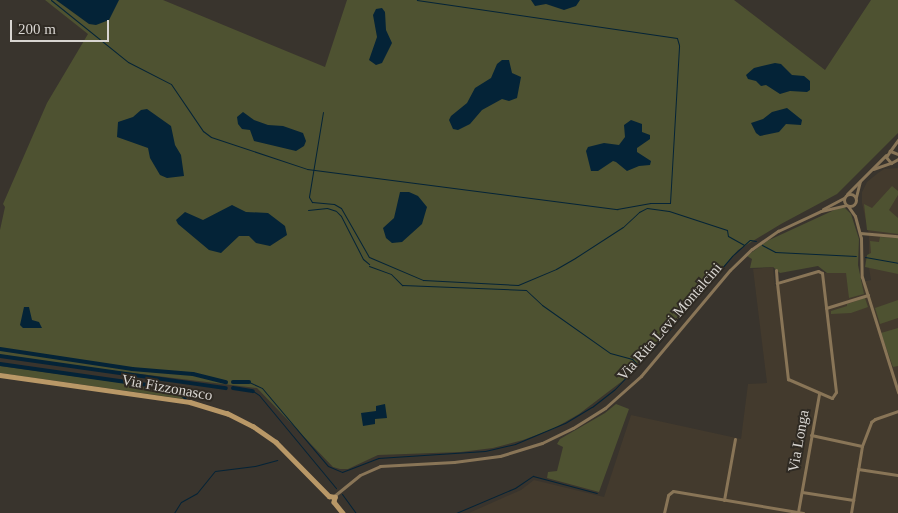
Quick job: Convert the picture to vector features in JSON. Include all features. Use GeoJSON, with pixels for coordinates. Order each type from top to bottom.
{"type":"FeatureCollection","features":[{"type":"Feature","properties":{"kind":"main road","name":"Via Fizzonasco"},"geometry":{"type":"LineString","coordinates":[[0,375],[190,402],[227,413],[254,426],[271,438],[333,495],[329,502],[334,502],[343,513]]}},
{"type":"Feature","properties":{"kind":"street","name":"Via Rita Levi Montalcini"},"geometry":{"type":"LineString","coordinates":[[333,495],[360,474],[380,466],[395,463],[454,462],[500,456],[542,443],[574,428],[605,408],[641,376],[730,270],[752,249],[778,231],[821,211],[846,196],[898,140]]}},
{"type":"Feature","properties":{"kind":"street"},"geometry":{"type":"LineString","coordinates":[[890,150],[898,154],[898,149]]}},
{"type":"Feature","properties":{"kind":"street"},"geometry":{"type":"LineString","coordinates":[[886,155],[887,161],[891,163]]}},
{"type":"Feature","properties":{"kind":"street"},"geometry":{"type":"LineString","coordinates":[[870,170],[882,164],[898,161]]}},
{"type":"Feature","properties":{"kind":"street","name":"Via Rita Levi Montalcini"},"geometry":{"type":"LineString","coordinates":[[821,211],[855,204],[861,181]]}},
{"type":"Feature","properties":{"kind":"street"},"geometry":{"type":"LineString","coordinates":[[855,216],[847,205],[846,196],[853,194],[856,198]]}},
{"type":"Feature","properties":{"kind":"street"},"geometry":{"type":"LineString","coordinates":[[855,204],[855,216],[862,245],[861,271],[898,392]]}},
{"type":"Feature","properties":{"kind":"street"},"geometry":{"type":"LineString","coordinates":[[860,232],[898,236]]}},
{"type":"Feature","properties":{"kind":"street"},"geometry":{"type":"LineString","coordinates":[[776,270],[777,283],[788,379],[832,398],[836,392],[821,272],[777,283]]}},
{"type":"Feature","properties":{"kind":"street"},"geometry":{"type":"LineString","coordinates":[[826,308],[868,295]]}},
{"type":"Feature","properties":{"kind":"street","name":"Via Longa"},"geometry":{"type":"LineString","coordinates":[[798,513],[819,394]]}},
{"type":"Feature","properties":{"kind":"street"},"geometry":{"type":"LineString","coordinates":[[851,513],[862,446],[871,422],[875,418],[898,411]]}},
{"type":"Feature","properties":{"kind":"street"},"geometry":{"type":"LineString","coordinates":[[811,435],[862,446]]}},
{"type":"Feature","properties":{"kind":"street"},"geometry":{"type":"LineString","coordinates":[[724,500],[735,440]]}},
{"type":"Feature","properties":{"kind":"street"},"geometry":{"type":"LineString","coordinates":[[858,469],[898,476]]}},
{"type":"Feature","properties":{"kind":"street"},"geometry":{"type":"LineString","coordinates":[[664,513],[671,491],[803,513]]}},
{"type":"Feature","properties":{"kind":"street"},"geometry":{"type":"LineString","coordinates":[[802,492],[853,500]]}},
{"type":"Feature","properties":{"kind":"shaded area"},"geometry":{"type":"Polygon","coordinates":[[[898,168],[898,513],[469,513],[521,490],[534,480],[604,497],[631,415],[741,439],[748,384],[767,383],[753,269],[773,267],[775,286],[818,273],[846,273],[862,282],[871,280],[869,235],[862,203],[862,192],[867,182],[884,169],[898,168]]]}},
{"type":"Feature","properties":{"kind":"green space"},"geometry":{"type":"Polygon","coordinates":[[[45,0],[163,0],[325,67],[347,0],[734,0],[825,70],[871,0],[898,0],[898,133],[837,194],[738,250],[625,379],[579,414],[553,429],[493,448],[461,452],[378,455],[348,469],[340,469],[333,467],[257,388],[0,357],[0,230],[5,207],[3,204],[47,103],[88,34],[45,0]]]}},
{"type":"Feature","properties":{"kind":"green space"},"geometry":{"type":"Polygon","coordinates":[[[892,186],[898,191],[898,195],[889,210],[898,218],[898,234],[867,230],[864,204],[872,208],[892,186]]]}},
{"type":"Feature","properties":{"kind":"green space"},"geometry":{"type":"Polygon","coordinates":[[[843,206],[851,214],[859,239],[858,265],[864,294],[849,298],[846,273],[827,273],[818,266],[780,273],[773,267],[750,268],[752,259],[747,256],[767,241],[843,206]]]}},
{"type":"Feature","properties":{"kind":"green space"},"geometry":{"type":"Polygon","coordinates":[[[880,237],[898,238],[898,274],[865,267],[867,255],[871,253],[870,241],[879,242],[880,237]]]}},
{"type":"Feature","properties":{"kind":"green space"},"geometry":{"type":"Polygon","coordinates":[[[865,298],[868,307],[851,313],[831,314],[831,311],[865,298]]]}},
{"type":"Feature","properties":{"kind":"green space"},"geometry":{"type":"Polygon","coordinates":[[[898,300],[898,318],[880,324],[875,308],[898,300]]]}},
{"type":"Feature","properties":{"kind":"green space"},"geometry":{"type":"Polygon","coordinates":[[[898,328],[898,366],[893,367],[881,333],[898,328]]]}},
{"type":"Feature","properties":{"kind":"green space"},"geometry":{"type":"Polygon","coordinates":[[[0,366],[174,390],[184,399],[0,373],[0,366]]]}},
{"type":"Feature","properties":{"kind":"green space"},"geometry":{"type":"Polygon","coordinates":[[[616,404],[629,409],[599,492],[547,478],[548,472],[557,471],[563,447],[557,444],[560,439],[605,413],[616,404]]]}},
{"type":"Feature","properties":{"kind":"water"},"geometry":{"type":"Polygon","coordinates":[[[56,0],[119,0],[109,20],[96,25],[89,24],[56,0]]]}},
{"type":"Feature","properties":{"kind":"water"},"geometry":{"type":"Polygon","coordinates":[[[531,0],[580,0],[576,6],[564,10],[546,4],[535,6],[531,0]]]}},
{"type":"Feature","properties":{"kind":"water"},"geometry":{"type":"Polygon","coordinates":[[[382,8],[385,12],[386,30],[392,43],[382,63],[376,65],[369,60],[377,37],[373,15],[376,9],[382,8]]]}},
{"type":"Feature","properties":{"kind":"water"},"geometry":{"type":"Polygon","coordinates":[[[502,60],[509,60],[512,73],[521,77],[517,98],[509,101],[502,99],[482,110],[470,124],[458,130],[453,129],[449,120],[451,116],[467,103],[475,88],[491,78],[497,64],[502,60]]]}},
{"type":"Feature","properties":{"kind":"water"},"geometry":{"type":"Polygon","coordinates":[[[775,63],[781,64],[792,75],[804,76],[810,81],[810,90],[807,92],[790,91],[780,94],[766,85],[761,86],[756,81],[748,79],[746,75],[754,68],[775,63]]]}},
{"type":"Feature","properties":{"kind":"water"},"geometry":{"type":"Polygon","coordinates":[[[787,108],[802,120],[801,125],[786,124],[779,132],[760,136],[756,133],[751,123],[763,119],[772,112],[787,108]]]}},
{"type":"Feature","properties":{"kind":"water"},"geometry":{"type":"Polygon","coordinates":[[[147,109],[171,126],[175,145],[181,155],[184,176],[167,178],[160,175],[150,158],[148,148],[117,137],[118,122],[133,117],[141,110],[147,109]]]}},
{"type":"Feature","properties":{"kind":"water"},"geometry":{"type":"Polygon","coordinates":[[[243,112],[254,120],[268,125],[283,126],[303,133],[306,141],[304,146],[296,151],[254,141],[250,130],[242,129],[238,124],[237,117],[243,112]]]}},
{"type":"Feature","properties":{"kind":"water"},"geometry":{"type":"Polygon","coordinates":[[[631,120],[642,124],[642,132],[650,135],[650,139],[637,148],[637,152],[651,161],[650,165],[639,166],[627,171],[613,161],[598,171],[591,171],[586,151],[588,147],[604,143],[619,145],[625,137],[624,125],[631,120]]]}},
{"type":"Feature","properties":{"kind":"water"},"geometry":{"type":"Polygon","coordinates":[[[400,192],[409,192],[418,196],[427,207],[422,224],[402,242],[392,243],[386,238],[383,228],[394,218],[400,192]]]}},
{"type":"Feature","properties":{"kind":"water"},"geometry":{"type":"Polygon","coordinates":[[[232,205],[246,212],[268,213],[285,226],[287,235],[270,246],[256,243],[249,236],[239,236],[221,253],[209,250],[178,224],[176,220],[185,212],[203,220],[232,205]]]}},
{"type":"Feature","properties":{"kind":"water"},"geometry":{"type":"Polygon","coordinates":[[[24,307],[29,307],[32,320],[39,322],[42,328],[23,328],[20,325],[24,307]]]}},
{"type":"Feature","properties":{"kind":"water"},"geometry":{"type":"Polygon","coordinates":[[[385,404],[387,418],[375,419],[375,424],[363,426],[361,413],[376,411],[376,406],[385,404]]]}},
{"type":"Feature","properties":{"kind":"waterway"},"geometry":{"type":"LineString","coordinates":[[51,0],[128,62],[171,84],[203,131],[211,137],[307,169],[617,209],[650,203],[670,203],[679,45],[677,38],[417,0]]}},
{"type":"Feature","properties":{"kind":"waterway"},"geometry":{"type":"LineString","coordinates":[[323,112],[309,197],[312,202],[334,204],[341,208],[369,257],[423,280],[518,285],[556,269],[575,258],[623,227],[639,212],[647,208],[669,211],[727,230],[728,236],[744,245]]}},
{"type":"Feature","properties":{"kind":"waterway"},"geometry":{"type":"LineString","coordinates":[[308,210],[327,208],[336,211],[341,216],[363,259],[369,264]]}},
{"type":"Feature","properties":{"kind":"waterway"},"geometry":{"type":"LineString","coordinates":[[249,382],[262,388],[328,466],[342,472],[378,458],[485,451],[515,444],[565,423],[592,407],[614,390],[656,346],[732,256],[750,240],[756,241]]}},
{"type":"Feature","properties":{"kind":"waterway"},"geometry":{"type":"LineString","coordinates":[[762,245],[775,252],[856,256]]}},
{"type":"Feature","properties":{"kind":"waterway"},"geometry":{"type":"LineString","coordinates":[[865,257],[898,263]]}},
{"type":"Feature","properties":{"kind":"waterway"},"geometry":{"type":"LineString","coordinates":[[369,266],[391,274],[402,285],[526,290],[542,305],[610,353],[632,359],[638,365]]}},
{"type":"Feature","properties":{"kind":"waterway"},"geometry":{"type":"LineString","coordinates":[[0,349],[132,369],[193,374],[226,382]]}},
{"type":"Feature","properties":{"kind":"waterway"},"geometry":{"type":"LineString","coordinates":[[0,356],[226,388]]}},
{"type":"Feature","properties":{"kind":"waterway"},"geometry":{"type":"LineString","coordinates":[[0,364],[175,389],[185,397]]}},
{"type":"Feature","properties":{"kind":"waterway"},"geometry":{"type":"LineString","coordinates":[[233,382],[249,382]]}},
{"type":"Feature","properties":{"kind":"waterway"},"geometry":{"type":"LineString","coordinates":[[233,388],[253,391]]}},
{"type":"Feature","properties":{"kind":"waterway"},"geometry":{"type":"LineString","coordinates":[[253,391],[259,395],[336,488]]}},
{"type":"Feature","properties":{"kind":"waterway"},"geometry":{"type":"LineString","coordinates":[[174,513],[181,502],[197,493],[215,471],[255,466],[277,460]]}},
{"type":"Feature","properties":{"kind":"waterway"},"geometry":{"type":"LineString","coordinates":[[456,513],[515,488],[533,476],[597,493]]}},
{"type":"Feature","properties":{"kind":"waterway"},"geometry":{"type":"LineString","coordinates":[[342,494],[356,513]]}}]}
